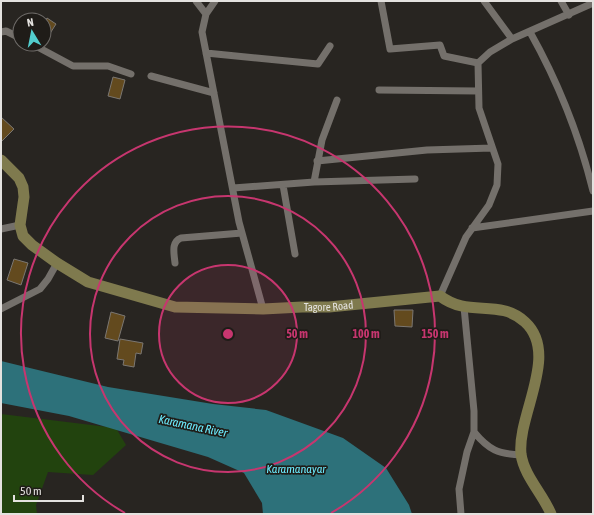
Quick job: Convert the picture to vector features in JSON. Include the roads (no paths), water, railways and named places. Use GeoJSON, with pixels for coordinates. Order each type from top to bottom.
{"type":"FeatureCollection","features":[{"type":"Feature","properties":{"kind":"street"},"geometry":{"type":"LineString","coordinates":[[196,1],[206,14]]}},
{"type":"Feature","properties":{"kind":"street"},"geometry":{"type":"LineString","coordinates":[[215,1],[206,14],[202,32],[242,233],[263,309]]}},
{"type":"Feature","properties":{"kind":"street"},"geometry":{"type":"LineString","coordinates":[[382,1],[390,49],[440,45],[444,56],[478,63]]}},
{"type":"Feature","properties":{"kind":"street"},"geometry":{"type":"LineString","coordinates":[[484,1],[512,39]]}},
{"type":"Feature","properties":{"kind":"street"},"geometry":{"type":"LineString","coordinates":[[561,1],[569,14]]}},
{"type":"Feature","properties":{"kind":"street"},"geometry":{"type":"LineString","coordinates":[[551,514],[530,477],[521,455],[522,431],[534,393],[537,370],[538,355],[534,332],[525,322],[507,310],[464,307],[450,304],[440,296],[466,237],[489,205],[497,185],[498,164],[479,108],[478,63],[490,52],[512,39],[593,3]]}},
{"type":"Feature","properties":{"kind":"street"},"geometry":{"type":"LineString","coordinates":[[1,32],[6,31],[12,34]]}},
{"type":"Feature","properties":{"kind":"street"},"geometry":{"type":"LineString","coordinates":[[530,32],[551,68],[570,113],[593,191]]}},
{"type":"Feature","properties":{"kind":"street"},"geometry":{"type":"LineString","coordinates":[[206,53],[318,64],[330,46]]}},
{"type":"Feature","properties":{"kind":"street"},"geometry":{"type":"LineString","coordinates":[[47,52],[73,66],[108,66],[131,74]]}},
{"type":"Feature","properties":{"kind":"street"},"geometry":{"type":"LineString","coordinates":[[151,76],[214,93]]}},
{"type":"Feature","properties":{"kind":"street"},"geometry":{"type":"LineString","coordinates":[[379,90],[478,91]]}},
{"type":"Feature","properties":{"kind":"street"},"geometry":{"type":"LineString","coordinates":[[314,182],[317,161],[337,100]]}},
{"type":"Feature","properties":{"kind":"street"},"geometry":{"type":"LineString","coordinates":[[317,161],[427,150],[492,148]]}},
{"type":"Feature","properties":{"kind":"street"},"geometry":{"type":"LineString","coordinates":[[1,160],[19,178],[23,187],[24,197],[20,225],[1,229]]}},
{"type":"Feature","properties":{"kind":"street"},"geometry":{"type":"LineString","coordinates":[[233,188],[314,182],[415,179]]}},
{"type":"Feature","properties":{"kind":"street"},"geometry":{"type":"LineString","coordinates":[[283,185],[295,254]]}},
{"type":"Feature","properties":{"kind":"street"},"geometry":{"type":"LineString","coordinates":[[472,228],[593,211]]}},
{"type":"Feature","properties":{"kind":"street","name":"Tagore Road"},"geometry":{"type":"LineString","coordinates":[[20,225],[23,236],[32,245],[57,263],[88,282],[175,307],[263,309],[329,307],[440,296]]}},
{"type":"Feature","properties":{"kind":"street"},"geometry":{"type":"LineString","coordinates":[[175,263],[174,244],[176,240],[181,238],[242,233]]}},
{"type":"Feature","properties":{"kind":"street"},"geometry":{"type":"LineString","coordinates":[[1,309],[40,289],[48,279],[57,263]]}},
{"type":"Feature","properties":{"kind":"street"},"geometry":{"type":"LineString","coordinates":[[461,514],[459,489],[474,432],[474,411],[464,307]]}},
{"type":"Feature","properties":{"kind":"street"},"geometry":{"type":"LineString","coordinates":[[474,432],[489,448],[500,453],[521,455]]}},
{"type":"Feature","properties":{"kind":"water","name":"Karamanayar"},"geometry":{"type":"Polygon","coordinates":[[[1,361],[108,387],[213,404],[266,410],[343,438],[386,468],[409,505],[412,514],[263,514],[262,503],[244,473],[208,457],[69,416],[1,403],[1,361]]]}},
{"type":"Feature","properties":{"kind":"water label","name":"Karamana River"},"geometry":{"type":"Point","coordinates":[193,426]}}]}
